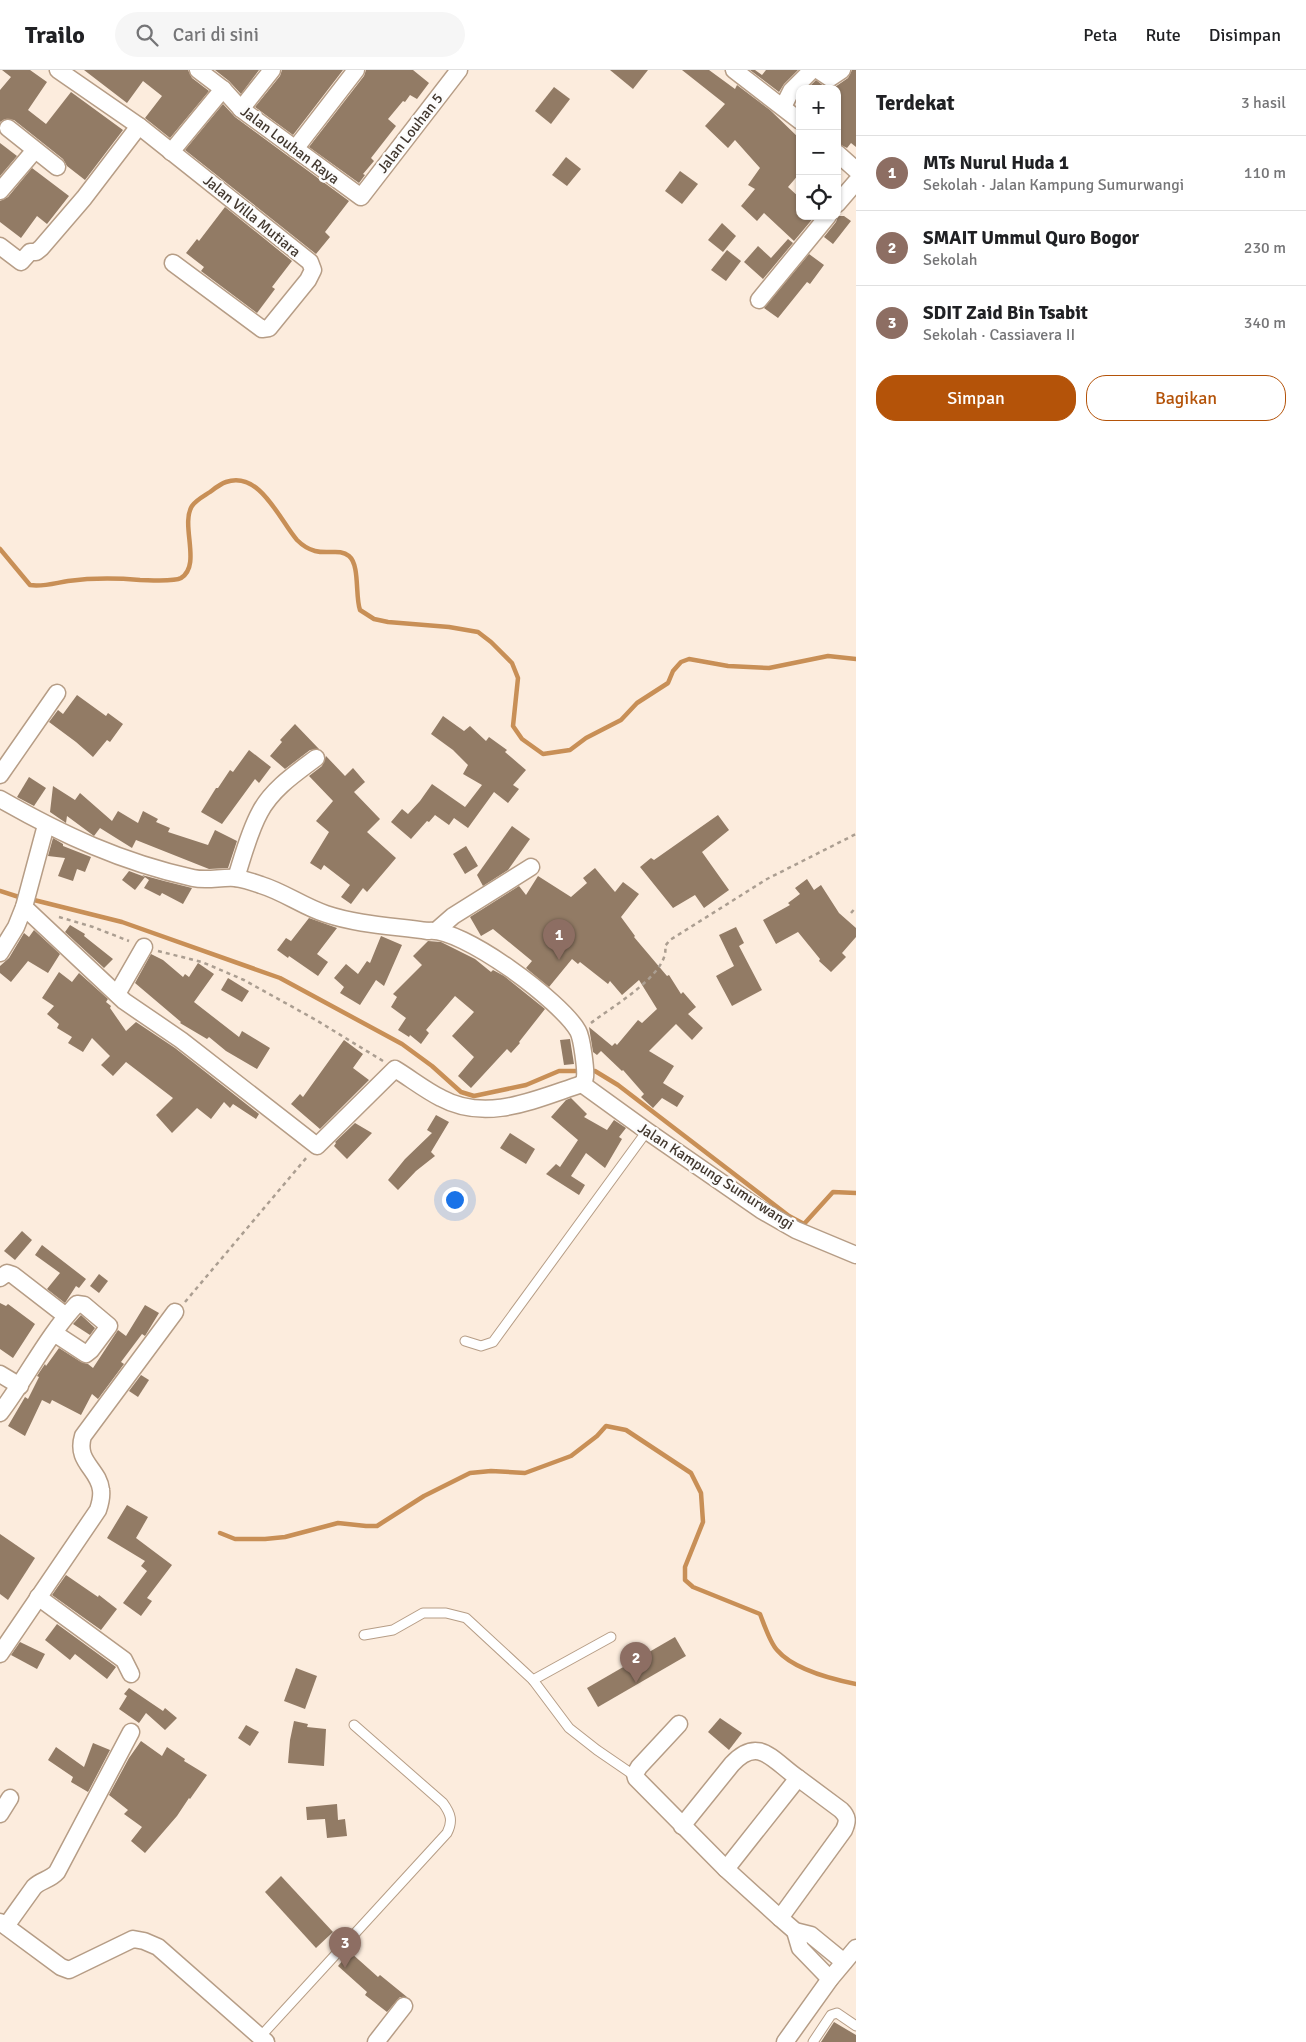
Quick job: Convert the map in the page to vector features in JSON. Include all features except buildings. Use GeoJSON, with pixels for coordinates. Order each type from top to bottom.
{"type":"FeatureCollection","features":[{"type":"Feature","properties":{"kind":"street","name":"Jalan Villa Mutiara"},"geometry":{"type":"LineString","coordinates":[[58,70],[139,126],[310,262],[313,270],[308,280],[269,328],[262,329],[174,263]]}},
{"type":"Feature","properties":{"kind":"street","name":"Jalan Louhan Raya"},"geometry":{"type":"LineString","coordinates":[[198,70],[224,89],[241,109],[361,197]]}},
{"type":"Feature","properties":{"kind":"street"},"geometry":{"type":"LineString","coordinates":[[241,109],[272,70]]}},
{"type":"Feature","properties":{"kind":"street"},"geometry":{"type":"LineString","coordinates":[[295,149],[356,70]]}},
{"type":"Feature","properties":{"kind":"street","name":"Jalan Louhan 5"},"geometry":{"type":"LineString","coordinates":[[361,197],[459,70]]}},
{"type":"Feature","properties":{"kind":"street"},"geometry":{"type":"LineString","coordinates":[[734,70],[796,118]]}},
{"type":"Feature","properties":{"kind":"street"},"geometry":{"type":"LineString","coordinates":[[783,107],[791,92],[812,70]]}},
{"type":"Feature","properties":{"kind":"street"},"geometry":{"type":"LineString","coordinates":[[818,70],[830,78],[842,70]]}},
{"type":"Feature","properties":{"kind":"street"},"geometry":{"type":"LineString","coordinates":[[171,152],[224,89]]}},
{"type":"Feature","properties":{"kind":"street"},"geometry":{"type":"LineString","coordinates":[[0,246],[21,262],[30,252],[36,252],[41,248],[84,198],[139,126]]}},
{"type":"Feature","properties":{"kind":"street"},"geometry":{"type":"LineString","coordinates":[[8,128],[57,167]]}},
{"type":"Feature","properties":{"kind":"street"},"geometry":{"type":"LineString","coordinates":[[0,191],[35,150]]}},
{"type":"Feature","properties":{"kind":"street"},"geometry":{"type":"LineString","coordinates":[[841,157],[856,170]]}},
{"type":"Feature","properties":{"kind":"street"},"geometry":{"type":"LineString","coordinates":[[841,199],[856,182]]}},
{"type":"Feature","properties":{"kind":"street"},"geometry":{"type":"LineString","coordinates":[[759,300],[825,220]]}},
{"type":"Feature","properties":{"kind":"street"},"geometry":{"type":"LineString","coordinates":[[0,775],[57,693]]}},
{"type":"Feature","properties":{"kind":"street"},"geometry":{"type":"LineString","coordinates":[[236,878],[260,812],[269,798],[289,778],[316,758]]}},
{"type":"Feature","properties":{"kind":"street"},"geometry":{"type":"LineString","coordinates":[[0,799],[46,825],[107,853],[168,872],[200,879],[236,878],[262,885],[324,914],[350,921],[428,931],[437,930],[466,941],[540,991],[562,1010],[579,1032],[584,1080],[504,1109],[480,1110],[460,1106],[441,1098],[395,1069],[317,1146],[180,1040],[124,1001],[26,900]]}},
{"type":"Feature","properties":{"kind":"street"},"geometry":{"type":"LineString","coordinates":[[0,953],[16,927],[26,900],[46,825]]}},
{"type":"Feature","properties":{"kind":"street"},"geometry":{"type":"LineString","coordinates":[[437,930],[453,916],[530,867]]}},
{"type":"Feature","properties":{"kind":"street"},"geometry":{"type":"LineString","coordinates":[[117,994],[144,947]]}},
{"type":"Feature","properties":{"kind":"street","name":"Jalan Kampung Sumurwangi"},"geometry":{"type":"LineString","coordinates":[[584,1080],[647,1131],[779,1221],[856,1255]]}},
{"type":"Feature","properties":{"kind":"street"},"geometry":{"type":"LineString","coordinates":[[0,1278],[7,1273],[13,1275],[66,1316]]}},
{"type":"Feature","properties":{"kind":"street"},"geometry":{"type":"LineString","coordinates":[[0,1413],[20,1386],[54,1333],[66,1316],[77,1304],[81,1303],[108,1324],[109,1329],[86,1354],[54,1333]]}},
{"type":"Feature","properties":{"kind":"street"},"geometry":{"type":"LineString","coordinates":[[0,1654],[98,1510],[101,1489],[82,1453],[80,1445],[83,1436],[175,1312]]}},
{"type":"Feature","properties":{"kind":"street"},"geometry":{"type":"LineString","coordinates":[[0,1374],[20,1386]]}},
{"type":"Feature","properties":{"kind":"street"},"geometry":{"type":"LineString","coordinates":[[38,1597],[124,1660],[131,1674]]}},
{"type":"Feature","properties":{"kind":"street"},"geometry":{"type":"LineString","coordinates":[[679,1724],[639,1767],[635,1776],[638,1781],[726,1869],[780,1918],[795,1931],[811,1935],[844,1962]]}},
{"type":"Feature","properties":{"kind":"street"},"geometry":{"type":"LineString","coordinates":[[131,1732],[57,1872],[52,1878],[40,1882],[34,1887],[3,1924],[61,1967],[69,1970],[133,1939],[158,1947],[263,2039]]}},
{"type":"Feature","properties":{"kind":"street"},"geometry":{"type":"LineString","coordinates":[[682,1826],[732,1764],[740,1756],[754,1750],[762,1752],[841,1810],[846,1815],[847,1823],[844,1830],[780,1918]]}},
{"type":"Feature","properties":{"kind":"street"},"geometry":{"type":"LineString","coordinates":[[726,1869],[798,1778]]}},
{"type":"Feature","properties":{"kind":"street"},"geometry":{"type":"LineString","coordinates":[[0,1814],[10,1798]]}},
{"type":"Feature","properties":{"kind":"street"},"geometry":{"type":"LineString","coordinates":[[795,1931],[800,1948],[830,1979]]}},
{"type":"Feature","properties":{"kind":"street"},"geometry":{"type":"LineString","coordinates":[[785,2042],[830,1979],[856,1948]]}},
{"type":"Feature","properties":{"kind":"street"},"geometry":{"type":"LineString","coordinates":[[376,2042],[404,2006]]}},
{"type":"Feature","properties":{"kind":"lane"},"geometry":{"type":"LineString","coordinates":[[465,1342],[482,1346],[493,1342],[647,1131]]}},
{"type":"Feature","properties":{"kind":"lane"},"geometry":{"type":"LineString","coordinates":[[364,1635],[393,1630],[423,1613],[457,1615],[466,1618],[533,1680],[570,1728],[597,1750],[635,1776]]}},
{"type":"Feature","properties":{"kind":"lane"},"geometry":{"type":"LineString","coordinates":[[533,1680],[611,1637]]}},
{"type":"Feature","properties":{"kind":"lane"},"geometry":{"type":"LineString","coordinates":[[263,2039],[447,1833],[450,1826],[450,1814],[443,1803],[354,1725]]}},
{"type":"Feature","properties":{"kind":"lane"},"geometry":{"type":"LineString","coordinates":[[812,2042],[832,2015],[836,2013],[856,2026]]}},
{"type":"Feature","properties":{"kind":"path"},"geometry":{"type":"LineString","coordinates":[[579,1032],[646,982],[658,970],[667,952],[666,946],[670,940],[766,879],[856,834]]}},
{"type":"Feature","properties":{"kind":"path"},"geometry":{"type":"LineString","coordinates":[[851,913],[856,907]]}},
{"type":"Feature","properties":{"kind":"path"},"geometry":{"type":"LineString","coordinates":[[58,917],[93,927],[144,947],[202,962],[244,980],[316,1020],[395,1069]]}},
{"type":"Feature","properties":{"kind":"path"},"geometry":{"type":"LineString","coordinates":[[175,1312],[317,1146]]}},
{"type":"Feature","properties":{"kind":"waterway"},"geometry":{"type":"LineString","coordinates":[[0,549],[30,585],[95,579],[161,581],[178,579],[187,572],[190,564],[188,523],[192,506],[200,498],[226,482],[238,480],[249,483],[268,499],[290,532],[305,547],[320,552],[344,553],[349,556],[355,566],[360,610],[374,619],[388,622],[449,627],[478,632],[491,642],[512,663],[518,678],[513,726],[522,739],[543,754],[570,750],[586,738],[621,720],[637,703],[668,683],[673,671],[681,662],[689,659],[728,666],[769,668],[828,656],[856,659]]}},
{"type":"Feature","properties":{"kind":"waterway"},"geometry":{"type":"LineString","coordinates":[[0,891],[22,898]]}},
{"type":"Feature","properties":{"kind":"waterway"},"geometry":{"type":"LineString","coordinates":[[30,899],[122,922],[280,978],[402,1044],[432,1066],[461,1092],[474,1096],[526,1085],[559,1071],[581,1071]]}},
{"type":"Feature","properties":{"kind":"waterway"},"geometry":{"type":"LineString","coordinates":[[589,1071],[595,1071],[618,1085],[789,1216],[804,1224],[833,1192],[856,1193]]}},
{"type":"Feature","properties":{"kind":"waterway"},"geometry":{"type":"LineString","coordinates":[[220,1533],[235,1539],[265,1539],[285,1537],[338,1523],[377,1526],[424,1496],[470,1473],[491,1471],[525,1473],[571,1456],[597,1436],[606,1426],[626,1430],[691,1473],[701,1493],[703,1522],[685,1567],[685,1580],[693,1587],[760,1614],[774,1647],[793,1663],[814,1673],[856,1684]]}},
{"type":"Feature","properties":{"kind":"place","name":"MTs Nurul Huda 1"},"geometry":{"type":"Point","coordinates":[559,960]}},
{"type":"Feature","properties":{"kind":"place","name":"SMAIT Ummul Quro Bogor"},"geometry":{"type":"Point","coordinates":[636,1683]}},
{"type":"Feature","properties":{"kind":"place","name":"SDIT Zaid Bin Tsabit"},"geometry":{"type":"Point","coordinates":[345,1968]}}]}
